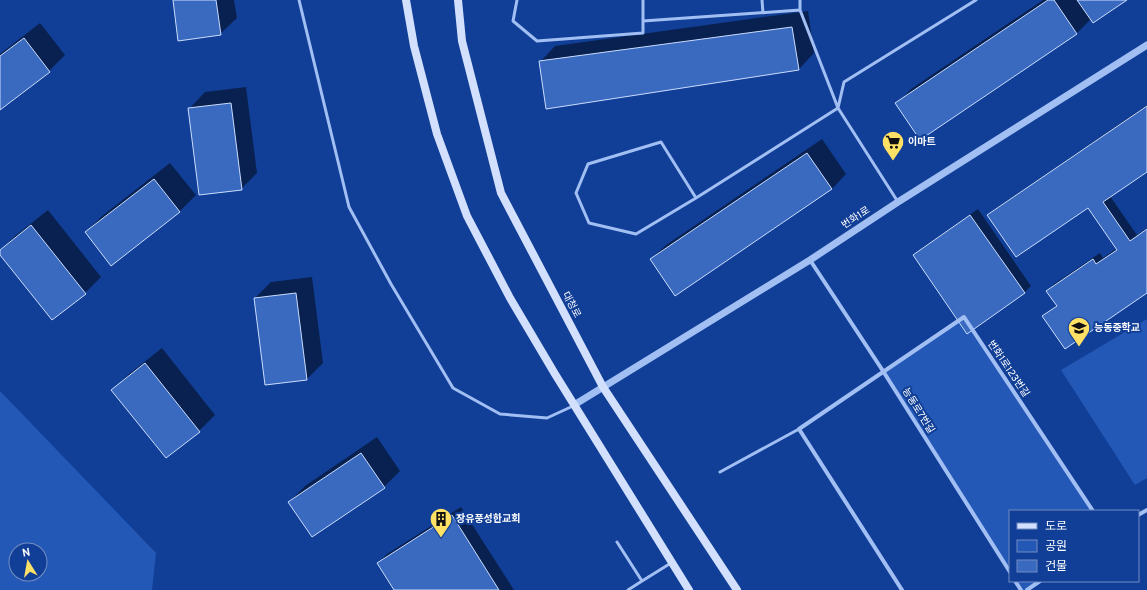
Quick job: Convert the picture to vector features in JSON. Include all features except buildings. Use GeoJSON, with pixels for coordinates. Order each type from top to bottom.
{"type":"FeatureCollection","features":[{"type":"Feature","properties":{"kind":"main road"},"geometry":{"type":"LineString","coordinates":[[406,0],[414,46],[437,134],[467,216],[510,298],[574,405],[689,590]]}},
{"type":"Feature","properties":{"kind":"main road","name":"대청로"},"geometry":{"type":"LineString","coordinates":[[458,0],[462,41],[501,193],[603,387],[737,590]]}},
{"type":"Feature","properties":{"kind":"street","name":"번화1로"},"geometry":{"type":"LineString","coordinates":[[574,405],[810,260],[898,202],[1147,45]]}},
{"type":"Feature","properties":{"kind":"street","name":"능동로7번길"},"geometry":{"type":"LineString","coordinates":[[810,260],[883,371],[1009,570]]}},
{"type":"Feature","properties":{"kind":"street","name":"번화1로123번길"},"geometry":{"type":"LineString","coordinates":[[883,371],[964,317],[1092,510]]}},
{"type":"Feature","properties":{"kind":"street"},"geometry":{"type":"LineString","coordinates":[[883,371],[799,429],[902,590]]}},
{"type":"Feature","properties":{"kind":"street"},"geometry":{"type":"LineString","coordinates":[[1027,590],[1039,582]]}},
{"type":"Feature","properties":{"kind":"lane"},"geometry":{"type":"LineString","coordinates":[[299,0],[349,207],[391,284],[453,388],[500,414],[547,418],[574,405]]}},
{"type":"Feature","properties":{"kind":"lane"},"geometry":{"type":"LineString","coordinates":[[518,0],[513,21],[537,41],[643,33],[643,0]]}},
{"type":"Feature","properties":{"kind":"lane"},"geometry":{"type":"LineString","coordinates":[[762,0],[762,13]]}},
{"type":"Feature","properties":{"kind":"lane"},"geometry":{"type":"LineString","coordinates":[[800,0],[800,10],[838,108],[898,202]]}},
{"type":"Feature","properties":{"kind":"lane"},"geometry":{"type":"LineString","coordinates":[[696,198],[661,142],[588,164],[576,193],[589,224],[636,234],[696,198],[838,108],[844,82],[976,0]]}},
{"type":"Feature","properties":{"kind":"lane"},"geometry":{"type":"LineString","coordinates":[[643,21],[800,10]]}},
{"type":"Feature","properties":{"kind":"lane"},"geometry":{"type":"LineString","coordinates":[[720,472],[799,429]]}},
{"type":"Feature","properties":{"kind":"lane"},"geometry":{"type":"LineString","coordinates":[[617,542],[642,581]]}},
{"type":"Feature","properties":{"kind":"lane"},"geometry":{"type":"LineString","coordinates":[[628,590],[672,563]]}},
{"type":"Feature","properties":{"kind":"green space"},"geometry":{"type":"Polygon","coordinates":[[[964,317],[1092,510],[1009,510],[1009,570],[883,371],[964,317]]]}},
{"type":"Feature","properties":{"kind":"green space"},"geometry":{"type":"Polygon","coordinates":[[[1147,319],[1147,478],[1135,485],[1061,370],[1147,319]]]}},
{"type":"Feature","properties":{"kind":"green space"},"geometry":{"type":"Polygon","coordinates":[[[0,391],[156,553],[152,590],[0,590],[0,391]]]}},
{"type":"Feature","properties":{"kind":"green space"},"geometry":{"type":"Polygon","coordinates":[[[1016,582],[1039,582],[1027,590],[1021,590],[1016,582]]]}},
{"type":"Feature","properties":{"kind":"place","name":"이마트"},"geometry":{"type":"Point","coordinates":[893,162]}},
{"type":"Feature","properties":{"kind":"place","name":"능동중학교"},"geometry":{"type":"Point","coordinates":[1079,348]}},
{"type":"Feature","properties":{"kind":"place","name":"장유풍성한교회"},"geometry":{"type":"Point","coordinates":[441,538]}}]}
